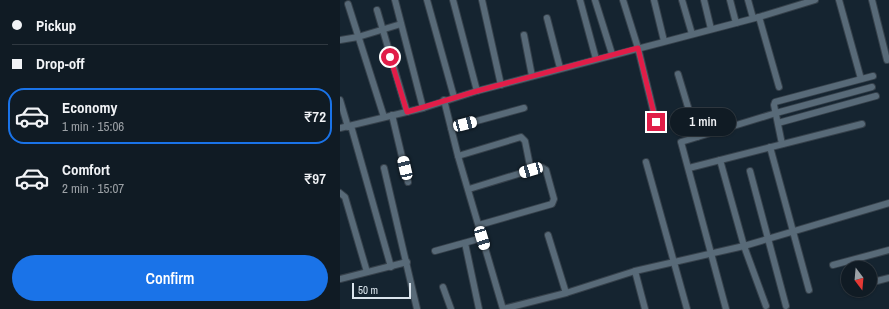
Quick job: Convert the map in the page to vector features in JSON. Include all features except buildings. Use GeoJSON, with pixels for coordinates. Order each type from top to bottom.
{"type":"FeatureCollection","features":[{"type":"Feature","properties":{"kind":"street"},"geometry":{"type":"LineString","coordinates":[[395,0],[423,108]]}},
{"type":"Feature","properties":{"kind":"street"},"geometry":{"type":"LineString","coordinates":[[427,0],[454,97]]}},
{"type":"Feature","properties":{"kind":"street"},"geometry":{"type":"LineString","coordinates":[[453,0],[477,91]]}},
{"type":"Feature","properties":{"kind":"street"},"geometry":{"type":"LineString","coordinates":[[482,0],[501,85]]}},
{"type":"Feature","properties":{"kind":"street"},"geometry":{"type":"LineString","coordinates":[[580,0],[596,59]]}},
{"type":"Feature","properties":{"kind":"street"},"geometry":{"type":"LineString","coordinates":[[595,0],[612,54]]}},
{"type":"Feature","properties":{"kind":"street"},"geometry":{"type":"LineString","coordinates":[[623,0],[638,48],[656,122]]}},
{"type":"Feature","properties":{"kind":"street"},"geometry":{"type":"LineString","coordinates":[[654,0],[664,41]]}},
{"type":"Feature","properties":{"kind":"street"},"geometry":{"type":"LineString","coordinates":[[682,0],[692,34]]}},
{"type":"Feature","properties":{"kind":"street"},"geometry":{"type":"LineString","coordinates":[[704,0],[711,29]]}},
{"type":"Feature","properties":{"kind":"street"},"geometry":{"type":"LineString","coordinates":[[730,0],[736,23]]}},
{"type":"Feature","properties":{"kind":"street"},"geometry":{"type":"LineString","coordinates":[[748,0],[756,17],[779,87]]}},
{"type":"Feature","properties":{"kind":"street"},"geometry":{"type":"LineString","coordinates":[[340,128],[423,108],[454,97],[612,54],[736,23],[815,0]]}},
{"type":"Feature","properties":{"kind":"street"},"geometry":{"type":"LineString","coordinates":[[839,0],[861,79]]}},
{"type":"Feature","properties":{"kind":"street"},"geometry":{"type":"LineString","coordinates":[[872,0],[887,60]]}},
{"type":"Feature","properties":{"kind":"street"},"geometry":{"type":"LineString","coordinates":[[348,4],[384,117]]}},
{"type":"Feature","properties":{"kind":"street"},"geometry":{"type":"LineString","coordinates":[[377,10],[407,112]]}},
{"type":"Feature","properties":{"kind":"street"},"geometry":{"type":"LineString","coordinates":[[547,18],[560,68]]}},
{"type":"Feature","properties":{"kind":"street"},"geometry":{"type":"LineString","coordinates":[[340,40],[358,37],[401,24]]}},
{"type":"Feature","properties":{"kind":"street"},"geometry":{"type":"LineString","coordinates":[[524,35],[532,76]]}},
{"type":"Feature","properties":{"kind":"street"},"geometry":{"type":"LineString","coordinates":[[678,74],[697,137]]}},
{"type":"Feature","properties":{"kind":"street"},"geometry":{"type":"LineString","coordinates":[[782,144],[774,105],[775,102],[872,76]]}},
{"type":"Feature","properties":{"kind":"street"},"geometry":{"type":"LineString","coordinates":[[726,309],[681,142],[776,113],[872,87]]}},
{"type":"Feature","properties":{"kind":"street"},"geometry":{"type":"LineString","coordinates":[[778,123],[876,96]]}},
{"type":"Feature","properties":{"kind":"street"},"geometry":{"type":"LineString","coordinates":[[340,100],[391,267]]}},
{"type":"Feature","properties":{"kind":"street"},"geometry":{"type":"LineString","coordinates":[[444,100],[450,128],[503,309],[523,307],[635,271],[744,246],[889,203]]}},
{"type":"Feature","properties":{"kind":"street"},"geometry":{"type":"LineString","coordinates":[[450,128],[524,108]]}},
{"type":"Feature","properties":{"kind":"street"},"geometry":{"type":"LineString","coordinates":[[392,115],[408,182]]}},
{"type":"Feature","properties":{"kind":"street"},"geometry":{"type":"LineString","coordinates":[[689,168],[770,146],[862,124]]}},
{"type":"Feature","properties":{"kind":"street"},"geometry":{"type":"LineString","coordinates":[[458,156],[521,138],[525,141],[531,170]]}},
{"type":"Feature","properties":{"kind":"street"},"geometry":{"type":"LineString","coordinates":[[770,146],[809,290]]}},
{"type":"Feature","properties":{"kind":"street"},"geometry":{"type":"LineString","coordinates":[[720,160],[744,246],[766,306]]}},
{"type":"Feature","properties":{"kind":"street"},"geometry":{"type":"LineString","coordinates":[[646,162],[687,309]]}},
{"type":"Feature","properties":{"kind":"street"},"geometry":{"type":"LineString","coordinates":[[469,189],[540,167],[546,170],[554,202],[479,225]]}},
{"type":"Feature","properties":{"kind":"street"},"geometry":{"type":"LineString","coordinates":[[384,168],[407,262],[416,309]]}},
{"type":"Feature","properties":{"kind":"street"},"geometry":{"type":"LineString","coordinates":[[750,171],[786,306]]}},
{"type":"Feature","properties":{"kind":"street"},"geometry":{"type":"LineString","coordinates":[[340,193],[345,197],[367,272]]}},
{"type":"Feature","properties":{"kind":"street"},"geometry":{"type":"LineString","coordinates":[[548,235],[566,293]]}},
{"type":"Feature","properties":{"kind":"street"},"geometry":{"type":"LineString","coordinates":[[435,251],[482,238]]}},
{"type":"Feature","properties":{"kind":"street"},"geometry":{"type":"LineString","coordinates":[[465,243],[478,309]]}},
{"type":"Feature","properties":{"kind":"street"},"geometry":{"type":"LineString","coordinates":[[833,265],[889,250]]}},
{"type":"Feature","properties":{"kind":"street"},"geometry":{"type":"LineString","coordinates":[[340,279],[407,262]]}},
{"type":"Feature","properties":{"kind":"street"},"geometry":{"type":"LineString","coordinates":[[635,271],[645,309]]}},
{"type":"Feature","properties":{"kind":"street"},"geometry":{"type":"LineString","coordinates":[[877,281],[889,278]]}},
{"type":"Feature","properties":{"kind":"street"},"geometry":{"type":"LineString","coordinates":[[443,286],[451,309]]}},
{"type":"Feature","properties":{"kind":"route"},"geometry":{"type":"LineString","coordinates":[[390,57],[407,112],[444,100],[638,48],[656,122]]}}]}
